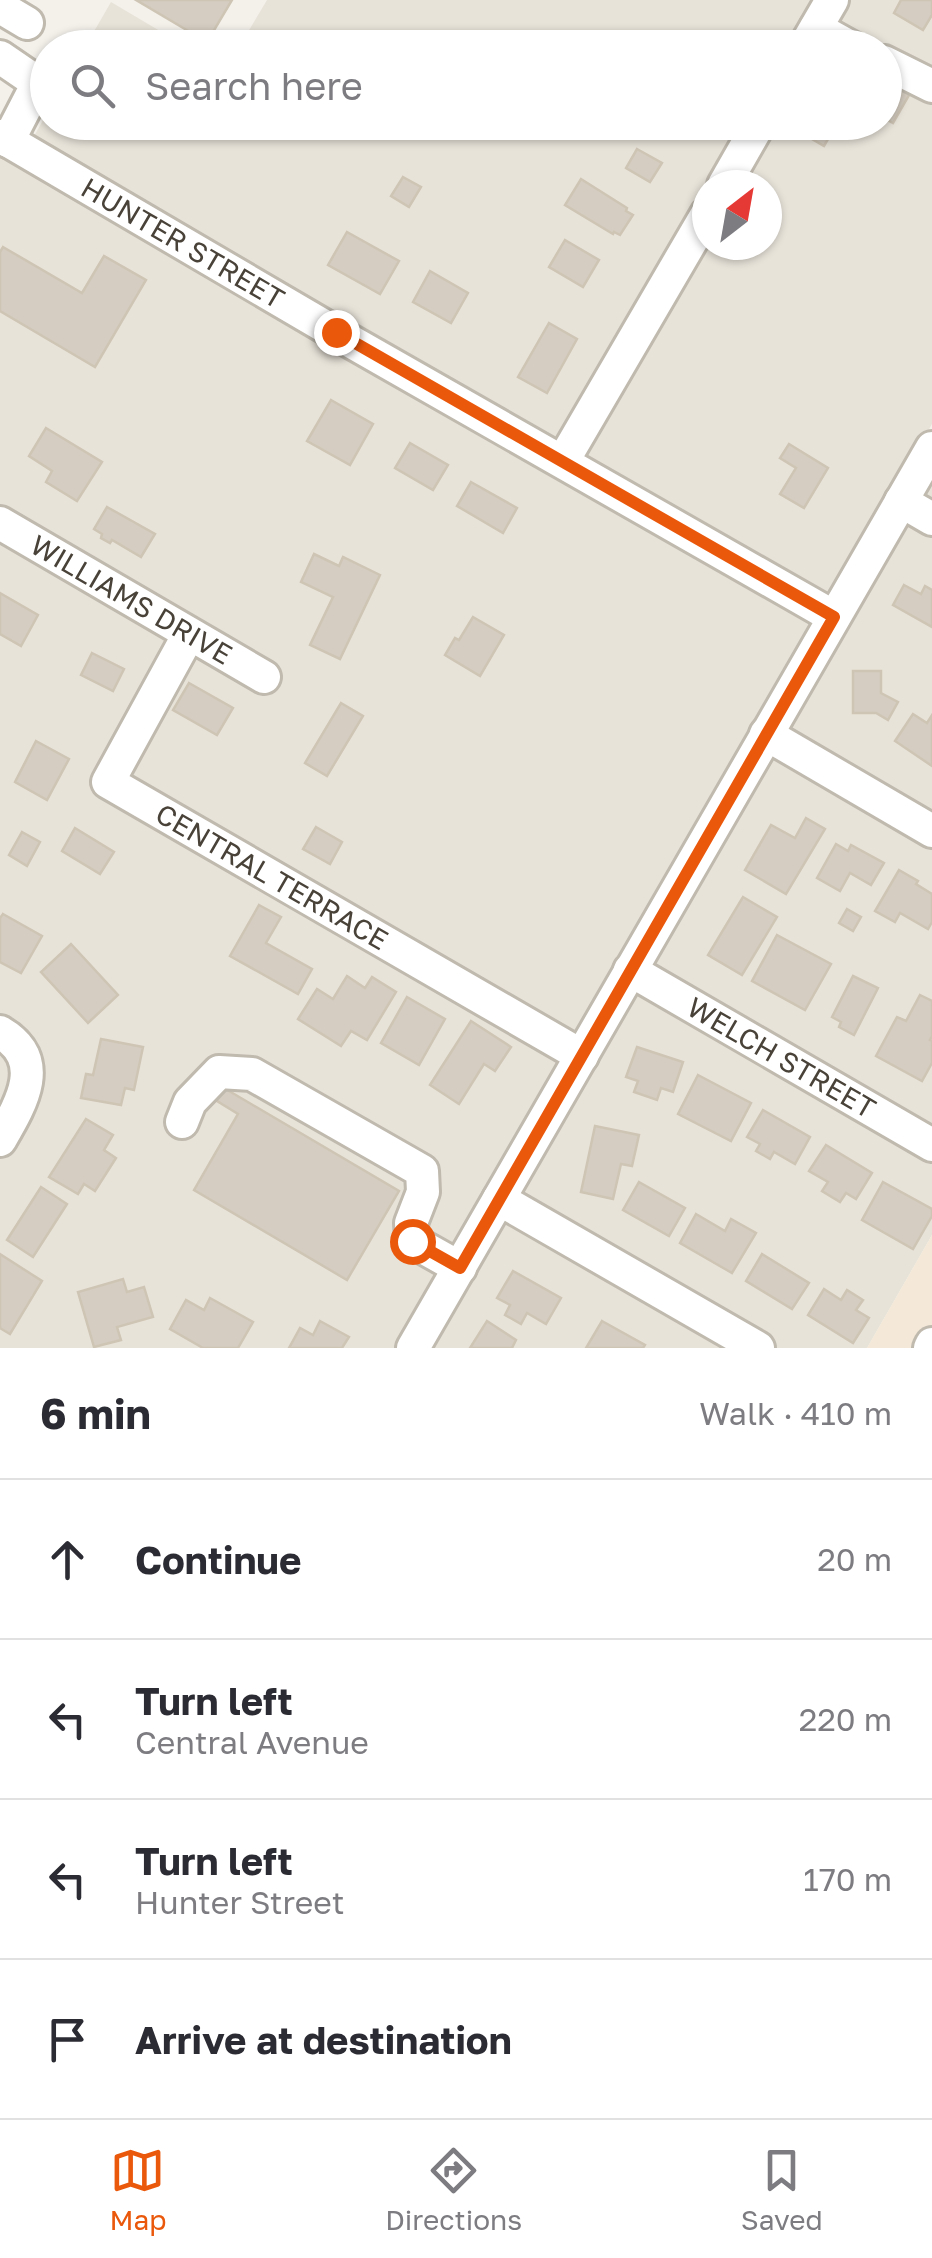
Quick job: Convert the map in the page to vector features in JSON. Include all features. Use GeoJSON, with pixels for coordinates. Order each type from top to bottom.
{"type":"FeatureCollection","features":[{"type":"Feature","properties":{"kind":"street"},"geometry":{"type":"LineString","coordinates":[[0,57],[30,78]]}},
{"type":"Feature","properties":{"kind":"street"},"geometry":{"type":"LineString","coordinates":[[902,71],[932,86]]}},
{"type":"Feature","properties":{"kind":"street"},"geometry":{"type":"LineString","coordinates":[[4,138],[30,96]]}},
{"type":"Feature","properties":{"kind":"street","name":"HUNTER STREET"},"geometry":{"type":"LineString","coordinates":[[4,138],[834,617]]}},
{"type":"Feature","properties":{"kind":"street"},"geometry":{"type":"LineString","coordinates":[[733,170],[750,140]]}},
{"type":"Feature","properties":{"kind":"street"},"geometry":{"type":"LineString","coordinates":[[563,461],[692,240]]}},
{"type":"Feature","properties":{"kind":"street"},"geometry":{"type":"LineString","coordinates":[[413,1348],[932,448]]}},
{"type":"Feature","properties":{"kind":"street"},"geometry":{"type":"LineString","coordinates":[[901,501],[932,519]]}},
{"type":"Feature","properties":{"kind":"street","name":"WILLIAMS DRIVE"},"geometry":{"type":"LineString","coordinates":[[0,523],[264,677]]}},
{"type":"Feature","properties":{"kind":"street","name":"CENTRAL TERRACE"},"geometry":{"type":"LineString","coordinates":[[189,634],[108,782],[582,1056]]}},
{"type":"Feature","properties":{"kind":"street"},"geometry":{"type":"LineString","coordinates":[[766,734],[932,831]]}},
{"type":"Feature","properties":{"kind":"street","name":"WELCH STREET"},"geometry":{"type":"LineString","coordinates":[[630,970],[932,1145]]}},
{"type":"Feature","properties":{"kind":"street"},"geometry":{"type":"LineString","coordinates":[[0,1032],[26,1058],[28,1085],[0,1140]]}},
{"type":"Feature","properties":{"kind":"street"},"geometry":{"type":"LineString","coordinates":[[182,1122],[190,1102],[219,1072],[252,1074],[422,1171],[423,1192],[410,1223],[412,1241],[460,1268]]}},
{"type":"Feature","properties":{"kind":"street"},"geometry":{"type":"LineString","coordinates":[[499,1199],[711,1336],[758,1348]]}},
{"type":"Feature","properties":{"kind":"shaded area"},"geometry":{"type":"Polygon","coordinates":[[[267,0],[932,0],[932,424],[400,1348],[0,1348],[0,129],[29,145],[32,140],[902,140],[902,30],[249,30],[267,0]]]}},
{"type":"Feature","properties":{"kind":"shaded area"},"geometry":{"type":"Polygon","coordinates":[[[111,2],[158,30],[95,30],[111,2]]]}},
{"type":"Feature","properties":{"kind":"shaded area"},"geometry":{"type":"Polygon","coordinates":[[[932,470],[932,1235],[867,1348],[427,1348],[932,470]]]}},
{"type":"Feature","properties":{"kind":"shaded area"},"geometry":{"type":"Polygon","coordinates":[[[932,1235],[932,1348],[867,1348],[932,1235]]]}},
{"type":"Feature","properties":{"kind":"building"},"geometry":{"type":"Polygon","coordinates":[[[136,0],[232,0],[214,30],[187,30],[136,0]]]}},
{"type":"Feature","properties":{"kind":"building"},"geometry":{"type":"Polygon","coordinates":[[[901,0],[932,0],[932,15],[923,30],[894,13],[901,0]]]}},
{"type":"Feature","properties":{"kind":"building"},"geometry":{"type":"Polygon","coordinates":[[[902,84],[912,90],[902,107],[902,84]]]}},
{"type":"Feature","properties":{"kind":"building"},"geometry":{"type":"Polygon","coordinates":[[[637,149],[662,163],[650,182],[626,168],[637,149]]]}},
{"type":"Feature","properties":{"kind":"building"},"geometry":{"type":"Polygon","coordinates":[[[403,177],[421,187],[409,207],[391,196],[403,177]]]}},
{"type":"Feature","properties":{"kind":"building"},"geometry":{"type":"Polygon","coordinates":[[[581,179],[633,215],[620,235],[565,205],[581,179]]]}},
{"type":"Feature","properties":{"kind":"building"},"geometry":{"type":"Polygon","coordinates":[[[347,232],[399,261],[380,294],[328,265],[347,232]]]}},
{"type":"Feature","properties":{"kind":"building"},"geometry":{"type":"Polygon","coordinates":[[[565,240],[599,260],[583,287],[549,267],[565,240]]]}},
{"type":"Feature","properties":{"kind":"building"},"geometry":{"type":"Polygon","coordinates":[[[3,247],[82,293],[104,256],[146,280],[95,367],[0,311],[3,247]]]}},
{"type":"Feature","properties":{"kind":"building"},"geometry":{"type":"Polygon","coordinates":[[[430,271],[468,293],[451,323],[413,302],[430,271]]]}},
{"type":"Feature","properties":{"kind":"building"},"geometry":{"type":"Polygon","coordinates":[[[549,323],[577,339],[547,393],[518,377],[549,323]]]}},
{"type":"Feature","properties":{"kind":"building"},"geometry":{"type":"Polygon","coordinates":[[[331,400],[373,424],[350,465],[307,441],[331,400]]]}},
{"type":"Feature","properties":{"kind":"building"},"geometry":{"type":"Polygon","coordinates":[[[46,428],[102,462],[77,501],[46,482],[52,471],[29,456],[46,428]]]}},
{"type":"Feature","properties":{"kind":"building"},"geometry":{"type":"Polygon","coordinates":[[[410,443],[448,465],[433,490],[395,468],[410,443]]]}},
{"type":"Feature","properties":{"kind":"building"},"geometry":{"type":"Polygon","coordinates":[[[789,444],[828,468],[804,508],[780,494],[796,468],[780,458],[789,444]]]}},
{"type":"Feature","properties":{"kind":"building"},"geometry":{"type":"Polygon","coordinates":[[[471,482],[517,508],[503,533],[457,506],[471,482]]]}},
{"type":"Feature","properties":{"kind":"building"},"geometry":{"type":"Polygon","coordinates":[[[107,507],[155,534],[141,557],[101,538],[102,534],[94,529],[107,507]]]}},
{"type":"Feature","properties":{"kind":"building"},"geometry":{"type":"Polygon","coordinates":[[[314,554],[339,566],[343,557],[380,575],[340,659],[310,645],[333,597],[301,582],[314,554]]]}},
{"type":"Feature","properties":{"kind":"building"},"geometry":{"type":"Polygon","coordinates":[[[904,585],[921,594],[925,586],[932,590],[932,627],[893,605],[904,585]]]}},
{"type":"Feature","properties":{"kind":"building"},"geometry":{"type":"Polygon","coordinates":[[[0,593],[38,615],[21,646],[0,634],[0,593]]]}},
{"type":"Feature","properties":{"kind":"building"},"geometry":{"type":"Polygon","coordinates":[[[473,617],[504,635],[480,676],[445,655],[473,617]]]}},
{"type":"Feature","properties":{"kind":"building"},"geometry":{"type":"Polygon","coordinates":[[[92,653],[124,669],[113,691],[81,675],[92,653]]]}},
{"type":"Feature","properties":{"kind":"building"},"geometry":{"type":"Polygon","coordinates":[[[853,671],[881,671],[881,693],[898,702],[888,720],[876,713],[853,713],[853,671]]]}},
{"type":"Feature","properties":{"kind":"building"},"geometry":{"type":"Polygon","coordinates":[[[189,683],[233,708],[217,735],[173,710],[189,683]]]}},
{"type":"Feature","properties":{"kind":"building"},"geometry":{"type":"Polygon","coordinates":[[[341,703],[363,716],[327,776],[305,763],[341,703]]]}},
{"type":"Feature","properties":{"kind":"building"},"geometry":{"type":"Polygon","coordinates":[[[913,714],[927,723],[932,715],[932,766],[895,741],[913,714]]]}},
{"type":"Feature","properties":{"kind":"building"},"geometry":{"type":"Polygon","coordinates":[[[36,741],[69,759],[47,800],[15,782],[36,741]]]}},
{"type":"Feature","properties":{"kind":"building"},"geometry":{"type":"Polygon","coordinates":[[[806,818],[825,829],[786,894],[745,870],[771,825],[795,838],[806,818]]]}},
{"type":"Feature","properties":{"kind":"building"},"geometry":{"type":"Polygon","coordinates":[[[316,827],[342,842],[330,864],[303,849],[316,827]]]}},
{"type":"Feature","properties":{"kind":"building"},"geometry":{"type":"Polygon","coordinates":[[[75,828],[114,852],[100,874],[62,851],[75,828]]]}},
{"type":"Feature","properties":{"kind":"building"},"geometry":{"type":"Polygon","coordinates":[[[22,832],[40,842],[27,866],[9,855],[22,832]]]}},
{"type":"Feature","properties":{"kind":"building"},"geometry":{"type":"Polygon","coordinates":[[[836,844],[848,851],[851,845],[884,863],[871,885],[850,873],[840,891],[817,878],[836,844]]]}},
{"type":"Feature","properties":{"kind":"building"},"geometry":{"type":"Polygon","coordinates":[[[899,870],[932,894],[932,922],[928,929],[900,913],[895,922],[875,911],[899,870]]]}},
{"type":"Feature","properties":{"kind":"building"},"geometry":{"type":"Polygon","coordinates":[[[743,897],[777,917],[742,975],[708,955],[743,897]]]}},
{"type":"Feature","properties":{"kind":"building"},"geometry":{"type":"Polygon","coordinates":[[[259,905],[281,917],[266,943],[312,969],[298,994],[230,956],[259,905]]]}},
{"type":"Feature","properties":{"kind":"building"},"geometry":{"type":"Polygon","coordinates":[[[847,909],[861,917],[853,931],[839,923],[847,909]]]}},
{"type":"Feature","properties":{"kind":"building"},"geometry":{"type":"Polygon","coordinates":[[[3,914],[42,936],[21,973],[0,962],[3,914]]]}},
{"type":"Feature","properties":{"kind":"building"},"geometry":{"type":"Polygon","coordinates":[[[777,935],[831,964],[805,1010],[752,981],[777,935]]]}},
{"type":"Feature","properties":{"kind":"building"},"geometry":{"type":"Polygon","coordinates":[[[71,944],[118,995],[88,1023],[41,972],[71,944]]]}},
{"type":"Feature","properties":{"kind":"building"},"geometry":{"type":"Polygon","coordinates":[[[347,976],[365,988],[372,977],[396,992],[367,1040],[351,1031],[341,1046],[298,1019],[317,989],[333,999],[347,976]]]}},
{"type":"Feature","properties":{"kind":"building"},"geometry":{"type":"Polygon","coordinates":[[[853,976],[878,988],[854,1035],[839,1027],[841,1022],[832,1017],[853,976]]]}},
{"type":"Feature","properties":{"kind":"building"},"geometry":{"type":"Polygon","coordinates":[[[920,995],[932,1001],[932,1063],[922,1081],[876,1056],[897,1017],[906,1021],[920,995]]]}},
{"type":"Feature","properties":{"kind":"building"},"geometry":{"type":"Polygon","coordinates":[[[407,997],[445,1019],[419,1065],[381,1043],[407,997]]]}},
{"type":"Feature","properties":{"kind":"building"},"geometry":{"type":"Polygon","coordinates":[[[471,1021],[511,1047],[495,1071],[484,1064],[459,1104],[430,1085],[471,1021]]]}},
{"type":"Feature","properties":{"kind":"building"},"geometry":{"type":"Polygon","coordinates":[[[101,1039],[143,1047],[134,1090],[125,1088],[121,1105],[81,1098],[86,1074],[93,1075],[101,1039]]]}},
{"type":"Feature","properties":{"kind":"building"},"geometry":{"type":"Polygon","coordinates":[[[637,1047],[683,1062],[673,1092],[661,1088],[657,1100],[634,1092],[638,1081],[626,1077],[637,1047]]]}},
{"type":"Feature","properties":{"kind":"building"},"geometry":{"type":"Polygon","coordinates":[[[698,1075],[751,1103],[731,1141],[678,1114],[698,1075]]]}},
{"type":"Feature","properties":{"kind":"building"},"geometry":{"type":"Polygon","coordinates":[[[224,1088],[399,1191],[347,1280],[194,1190],[238,1114],[217,1101],[224,1088]]]}},
{"type":"Feature","properties":{"kind":"building"},"geometry":{"type":"Polygon","coordinates":[[[763,1110],[810,1137],[795,1164],[774,1152],[770,1159],[756,1151],[760,1144],[747,1137],[763,1110]]]}},
{"type":"Feature","properties":{"kind":"building"},"geometry":{"type":"Polygon","coordinates":[[[86,1119],[113,1135],[104,1150],[116,1158],[95,1191],[84,1184],[78,1194],[49,1177],[86,1119]]]}},
{"type":"Feature","properties":{"kind":"building"},"geometry":{"type":"Polygon","coordinates":[[[595,1126],[639,1135],[632,1166],[621,1164],[613,1199],[581,1192],[595,1126]]]}},
{"type":"Feature","properties":{"kind":"building"},"geometry":{"type":"Polygon","coordinates":[[[826,1145],[872,1173],[856,1199],[846,1193],[840,1202],[822,1191],[828,1182],[809,1171],[826,1145]]]}},
{"type":"Feature","properties":{"kind":"building"},"geometry":{"type":"Polygon","coordinates":[[[639,1182],[685,1208],[669,1236],[623,1210],[639,1182]]]}},
{"type":"Feature","properties":{"kind":"building"},"geometry":{"type":"Polygon","coordinates":[[[883,1182],[932,1209],[932,1216],[913,1249],[862,1220],[883,1182]]]}},
{"type":"Feature","properties":{"kind":"building"},"geometry":{"type":"Polygon","coordinates":[[[41,1187],[67,1204],[33,1257],[7,1240],[41,1187]]]}},
{"type":"Feature","properties":{"kind":"building"},"geometry":{"type":"Polygon","coordinates":[[[696,1214],[725,1231],[731,1219],[756,1233],[732,1273],[680,1243],[696,1214]]]}},
{"type":"Feature","properties":{"kind":"building"},"geometry":{"type":"Polygon","coordinates":[[[0,1254],[42,1281],[10,1334],[0,1328],[0,1254]]]}},
{"type":"Feature","properties":{"kind":"building"},"geometry":{"type":"Polygon","coordinates":[[[762,1254],[809,1283],[792,1309],[746,1281],[762,1254]]]}},
{"type":"Feature","properties":{"kind":"building"},"geometry":{"type":"Polygon","coordinates":[[[513,1271],[561,1298],[546,1324],[527,1313],[521,1324],[505,1315],[510,1305],[497,1298],[513,1271]]]}},
{"type":"Feature","properties":{"kind":"building"},"geometry":{"type":"Polygon","coordinates":[[[123,1279],[127,1292],[144,1287],[153,1317],[117,1327],[121,1340],[94,1347],[78,1292],[123,1279]]]}},
{"type":"Feature","properties":{"kind":"building"},"geometry":{"type":"Polygon","coordinates":[[[824,1289],[841,1300],[847,1290],[863,1300],[856,1310],[869,1318],[853,1343],[808,1315],[824,1289]]]}},
{"type":"Feature","properties":{"kind":"building"},"geometry":{"type":"Polygon","coordinates":[[[210,1298],[253,1322],[238,1348],[203,1348],[170,1329],[186,1300],[204,1310],[210,1298]]]}},
{"type":"Feature","properties":{"kind":"building"},"geometry":{"type":"Polygon","coordinates":[[[320,1321],[349,1337],[342,1348],[289,1348],[300,1328],[313,1335],[320,1321]]]}},
{"type":"Feature","properties":{"kind":"building"},"geometry":{"type":"Polygon","coordinates":[[[487,1321],[516,1340],[512,1348],[470,1348],[487,1321]]]}},
{"type":"Feature","properties":{"kind":"building"},"geometry":{"type":"Polygon","coordinates":[[[602,1321],[645,1345],[586,1348],[602,1321]]]}},
{"type":"Feature","properties":{"kind":"route"},"geometry":{"type":"LineString","coordinates":[[336,332],[834,617],[460,1268],[412,1241]]}}]}
